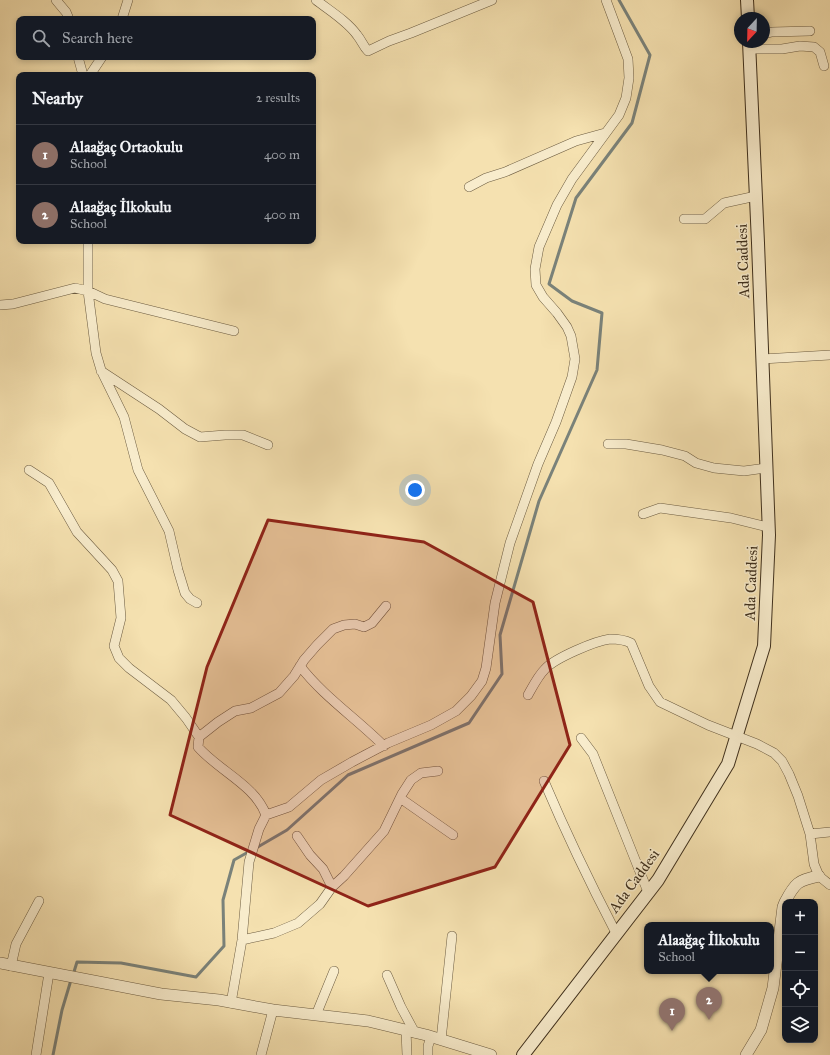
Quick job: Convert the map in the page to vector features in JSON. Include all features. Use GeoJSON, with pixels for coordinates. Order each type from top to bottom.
{"type":"FeatureCollection","features":[{"type":"Feature","properties":{"kind":"main road"},"geometry":{"type":"LineString","coordinates":[[747,0],[748,12]]}},
{"type":"Feature","properties":{"kind":"main road","name":"Ada Caddesi"},"geometry":{"type":"LineString","coordinates":[[523,1055],[658,880],[728,764],[764,646],[768,527],[749,48]]}},
{"type":"Feature","properties":{"kind":"street"},"geometry":{"type":"LineString","coordinates":[[56,0],[68,16]]}},
{"type":"Feature","properties":{"kind":"street"},"geometry":{"type":"LineString","coordinates":[[123,16],[128,0]]}},
{"type":"Feature","properties":{"kind":"street"},"geometry":{"type":"LineString","coordinates":[[316,0],[343,21],[358,36],[363,47],[368,51],[389,41],[492,0]]}},
{"type":"Feature","properties":{"kind":"street"},"geometry":{"type":"LineString","coordinates":[[266,815],[290,807],[321,780],[384,746],[456,711],[471,696],[482,681],[486,668],[490,643],[494,603],[508,551],[538,464],[556,422],[572,377],[575,359],[571,336],[567,327],[543,297],[536,285],[535,269],[539,247],[557,205],[572,178],[619,115],[626,98],[629,78],[628,59],[606,0]]}},
{"type":"Feature","properties":{"kind":"street"},"geometry":{"type":"LineString","coordinates":[[770,32],[810,31]]}},
{"type":"Feature","properties":{"kind":"street"},"geometry":{"type":"LineString","coordinates":[[770,48],[782,49],[800,46],[814,47],[820,52],[824,66]]}},
{"type":"Feature","properties":{"kind":"street"},"geometry":{"type":"LineString","coordinates":[[79,60],[82,72]]}},
{"type":"Feature","properties":{"kind":"street"},"geometry":{"type":"LineString","coordinates":[[92,72],[100,60]]}},
{"type":"Feature","properties":{"kind":"street"},"geometry":{"type":"LineString","coordinates":[[469,187],[486,178],[506,172],[576,141],[605,133]]}},
{"type":"Feature","properties":{"kind":"street"},"geometry":{"type":"LineString","coordinates":[[684,219],[705,219],[724,202],[756,196]]}},
{"type":"Feature","properties":{"kind":"street"},"geometry":{"type":"LineString","coordinates":[[88,244],[88,291],[96,353],[101,370],[124,417],[138,470],[169,531],[185,593],[190,599],[197,603]]}},
{"type":"Feature","properties":{"kind":"street"},"geometry":{"type":"LineString","coordinates":[[0,305],[13,304],[75,288],[88,291],[105,299],[234,331]]}},
{"type":"Feature","properties":{"kind":"street"},"geometry":{"type":"LineString","coordinates":[[762,359],[830,355]]}},
{"type":"Feature","properties":{"kind":"street"},"geometry":{"type":"LineString","coordinates":[[101,370],[159,409],[185,429],[200,437],[243,435],[268,445]]}},
{"type":"Feature","properties":{"kind":"street"},"geometry":{"type":"LineString","coordinates":[[608,444],[626,444],[662,450],[685,456],[696,463],[714,468],[744,471],[766,468]]}},
{"type":"Feature","properties":{"kind":"street"},"geometry":{"type":"LineString","coordinates":[[29,470],[49,483],[77,532],[112,570],[118,581],[121,618],[114,646],[119,658],[171,700],[199,737],[198,747],[204,754],[254,794],[263,806],[266,815],[259,830],[249,862],[242,940],[231,1003]]}},
{"type":"Feature","properties":{"kind":"street"},"geometry":{"type":"LineString","coordinates":[[642,514],[660,508],[731,518],[768,527]]}},
{"type":"Feature","properties":{"kind":"street"},"geometry":{"type":"LineString","coordinates":[[199,737],[235,711],[250,708],[279,693],[294,676],[317,645],[333,629],[344,625],[355,624],[364,627],[372,623],[386,606]]}},
{"type":"Feature","properties":{"kind":"street"},"geometry":{"type":"LineString","coordinates":[[528,695],[545,668],[560,659],[591,644],[610,639],[626,640],[631,643],[649,686],[660,702],[708,725],[757,744],[774,753],[782,760],[798,796],[810,834],[814,864],[819,876],[830,885]]}},
{"type":"Feature","properties":{"kind":"street"},"geometry":{"type":"LineString","coordinates":[[300,666],[317,686],[384,746]]}},
{"type":"Feature","properties":{"kind":"street"},"geometry":{"type":"LineString","coordinates":[[581,738],[593,754],[648,892]]}},
{"type":"Feature","properties":{"kind":"street"},"geometry":{"type":"LineString","coordinates":[[242,940],[274,933],[298,923],[320,904],[332,887],[344,876],[384,831],[400,798],[411,780],[421,773],[438,771]]}},
{"type":"Feature","properties":{"kind":"street"},"geometry":{"type":"LineString","coordinates":[[544,781],[561,822],[616,933]]}},
{"type":"Feature","properties":{"kind":"street"},"geometry":{"type":"LineString","coordinates":[[400,798],[453,835]]}},
{"type":"Feature","properties":{"kind":"street"},"geometry":{"type":"LineString","coordinates":[[810,834],[830,832]]}},
{"type":"Feature","properties":{"kind":"street"},"geometry":{"type":"LineString","coordinates":[[297,836],[310,855],[323,869],[332,887]]}},
{"type":"Feature","properties":{"kind":"street"},"geometry":{"type":"LineString","coordinates":[[787,899],[792,889],[804,879],[819,876]]}},
{"type":"Feature","properties":{"kind":"street"},"geometry":{"type":"LineString","coordinates":[[39,901],[3,966],[160,994],[273,1010],[368,1021],[491,1055]]}},
{"type":"Feature","properties":{"kind":"street"},"geometry":{"type":"LineString","coordinates":[[774,950],[782,912]]}},
{"type":"Feature","properties":{"kind":"street"},"geometry":{"type":"LineString","coordinates":[[428,1055],[428,1046],[436,1039],[452,936]]}},
{"type":"Feature","properties":{"kind":"street"},"geometry":{"type":"LineString","coordinates":[[316,1015],[334,971]]}},
{"type":"Feature","properties":{"kind":"street"},"geometry":{"type":"LineString","coordinates":[[36,1055],[49,973]]}},
{"type":"Feature","properties":{"kind":"street"},"geometry":{"type":"LineString","coordinates":[[746,1055],[760,1030],[773,988],[773,974]]}},
{"type":"Feature","properties":{"kind":"street"},"geometry":{"type":"LineString","coordinates":[[387,975],[411,1032],[407,1055]]}},
{"type":"Feature","properties":{"kind":"street"},"geometry":{"type":"LineString","coordinates":[[261,1055],[273,1010]]}},
{"type":"Feature","properties":{"kind":"highlighted area"},"geometry":{"type":"Polygon","coordinates":[[[268,520],[424,542],[533,602],[570,745],[495,867],[368,906],[170,815],[207,667],[268,520]]]}},
{"type":"Feature","properties":{"kind":"waterway"},"geometry":{"type":"LineString","coordinates":[[256,848],[287,830],[348,775],[469,723],[502,674],[500,635],[539,501],[597,370],[602,313],[572,301],[549,284],[576,198],[632,123],[650,55],[619,0]]}},
{"type":"Feature","properties":{"kind":"waterway"},"geometry":{"type":"LineString","coordinates":[[73,975],[77,962],[121,963],[196,977],[224,946],[223,900],[234,860],[250,851]]}},
{"type":"Feature","properties":{"kind":"waterway"},"geometry":{"type":"LineString","coordinates":[[53,1055],[62,1010],[71,980]]}},
{"type":"Feature","properties":{"kind":"place","name":"Alaağaç İlkokulu"},"geometry":{"type":"Point","coordinates":[709,1020]}},
{"type":"Feature","properties":{"kind":"place","name":"Alaağaç Ortaokulu"},"geometry":{"type":"Point","coordinates":[672,1031]}}]}
